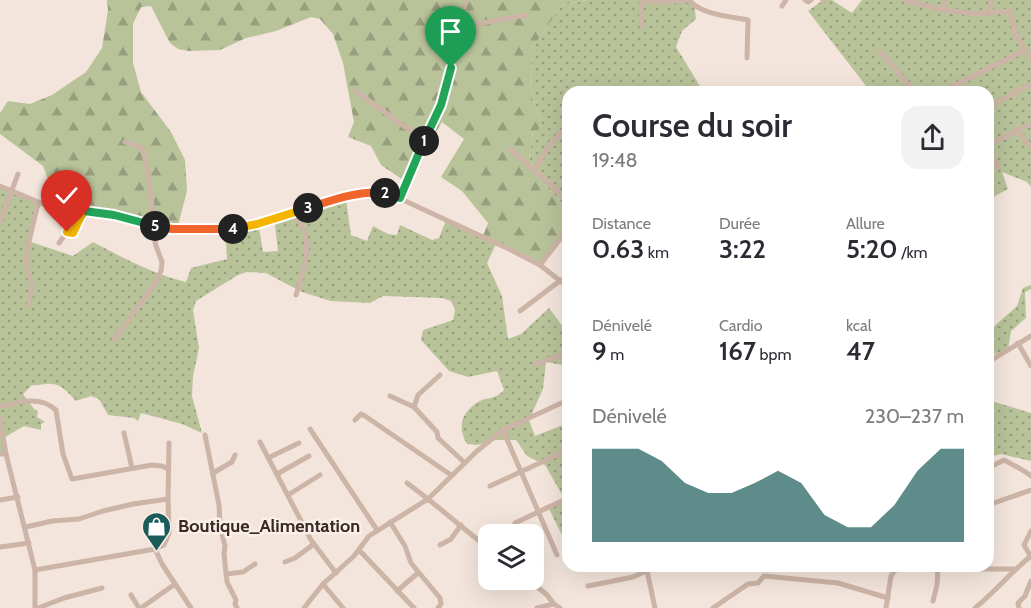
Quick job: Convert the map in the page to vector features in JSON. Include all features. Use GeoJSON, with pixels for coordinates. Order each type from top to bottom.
{"type":"FeatureCollection","features":[{"type":"Feature","properties":{"kind":"street"},"geometry":{"type":"LineString","coordinates":[[400,198],[441,105],[466,0]]}},
{"type":"Feature","properties":{"kind":"street"},"geometry":{"type":"LineString","coordinates":[[642,26],[641,0],[655,2],[689,0],[694,6],[704,10],[748,20],[747,58]]}},
{"type":"Feature","properties":{"kind":"street"},"geometry":{"type":"LineString","coordinates":[[782,6],[786,0]]}},
{"type":"Feature","properties":{"kind":"street"},"geometry":{"type":"LineString","coordinates":[[805,0],[808,3],[811,0]]}},
{"type":"Feature","properties":{"kind":"street"},"geometry":{"type":"LineString","coordinates":[[905,0],[944,10],[976,14],[1010,11],[1015,33],[1031,59]]}},
{"type":"Feature","properties":{"kind":"street"},"geometry":{"type":"LineString","coordinates":[[944,10],[945,0]]}},
{"type":"Feature","properties":{"kind":"street"},"geometry":{"type":"LineString","coordinates":[[990,0],[991,13]]}},
{"type":"Feature","properties":{"kind":"street"},"geometry":{"type":"LineString","coordinates":[[460,27],[526,15]]}},
{"type":"Feature","properties":{"kind":"street"},"geometry":{"type":"LineString","coordinates":[[953,86],[1025,50]]}},
{"type":"Feature","properties":{"kind":"street"},"geometry":{"type":"LineString","coordinates":[[880,52],[910,86]]}},
{"type":"Feature","properties":{"kind":"street"},"geometry":{"type":"LineString","coordinates":[[994,104],[1031,84]]}},
{"type":"Feature","properties":{"kind":"street"},"geometry":{"type":"LineString","coordinates":[[356,91],[405,127],[425,137]]}},
{"type":"Feature","properties":{"kind":"street"},"geometry":{"type":"LineString","coordinates":[[994,142],[1031,124]]}},
{"type":"Feature","properties":{"kind":"street"},"geometry":{"type":"LineString","coordinates":[[1016,130],[1031,147]]}},
{"type":"Feature","properties":{"kind":"street"},"geometry":{"type":"LineString","coordinates":[[534,170],[551,143],[562,132]]}},
{"type":"Feature","properties":{"kind":"street"},"geometry":{"type":"LineString","coordinates":[[114,340],[160,276],[162,262],[155,243],[158,226],[153,217],[148,171],[142,148],[125,142]]}},
{"type":"Feature","properties":{"kind":"street"},"geometry":{"type":"LineString","coordinates":[[510,149],[562,195]]}},
{"type":"Feature","properties":{"kind":"street"},"geometry":{"type":"LineString","coordinates":[[994,160],[999,167]]}},
{"type":"Feature","properties":{"kind":"street"},"geometry":{"type":"LineString","coordinates":[[0,221],[18,174]]}},
{"type":"Feature","properties":{"kind":"street"},"geometry":{"type":"LineString","coordinates":[[0,186],[48,206],[114,215],[172,229],[244,227],[335,200],[366,193],[390,194],[497,242],[540,265],[561,280],[520,311]]}},
{"type":"Feature","properties":{"kind":"street"},"geometry":{"type":"LineString","coordinates":[[29,305],[32,284],[27,269],[27,250],[38,203]]}},
{"type":"Feature","properties":{"kind":"street"},"geometry":{"type":"LineString","coordinates":[[59,243],[67,232],[73,233],[84,211]]}},
{"type":"Feature","properties":{"kind":"street"},"geometry":{"type":"LineString","coordinates":[[290,213],[299,219],[306,237],[307,259],[296,295]]}},
{"type":"Feature","properties":{"kind":"street"},"geometry":{"type":"LineString","coordinates":[[540,265],[562,237]]}},
{"type":"Feature","properties":{"kind":"street"},"geometry":{"type":"LineString","coordinates":[[994,358],[1031,336]]}},
{"type":"Feature","properties":{"kind":"street"},"geometry":{"type":"LineString","coordinates":[[1018,343],[1031,366]]}},
{"type":"Feature","properties":{"kind":"street"},"geometry":{"type":"LineString","coordinates":[[535,364],[562,355]]}},
{"type":"Feature","properties":{"kind":"street"},"geometry":{"type":"LineString","coordinates":[[414,407],[418,395],[440,375]]}},
{"type":"Feature","properties":{"kind":"street"},"geometry":{"type":"LineString","coordinates":[[390,396],[414,407],[437,432],[438,438],[465,463]]}},
{"type":"Feature","properties":{"kind":"street"},"geometry":{"type":"LineString","coordinates":[[0,407],[35,400],[53,407],[56,410],[63,454],[72,479],[152,465],[168,468]]}},
{"type":"Feature","properties":{"kind":"street"},"geometry":{"type":"LineString","coordinates":[[304,608],[323,584],[369,536],[428,499],[451,475],[503,430],[562,403]]}},
{"type":"Feature","properties":{"kind":"street"},"geometry":{"type":"LineString","coordinates":[[355,420],[362,414],[451,475]]}},
{"type":"Feature","properties":{"kind":"street"},"geometry":{"type":"LineString","coordinates":[[0,419],[3,454],[18,497],[35,570],[37,608],[102,588]]}},
{"type":"Feature","properties":{"kind":"street"},"geometry":{"type":"LineString","coordinates":[[310,429],[377,530]]}},
{"type":"Feature","properties":{"kind":"street"},"geometry":{"type":"LineString","coordinates":[[503,430],[557,555]]}},
{"type":"Feature","properties":{"kind":"street"},"geometry":{"type":"LineString","coordinates":[[124,434],[132,468]]}},
{"type":"Feature","properties":{"kind":"street"},"geometry":{"type":"LineString","coordinates":[[205,435],[219,505],[219,526],[225,546],[227,582],[236,600],[234,607]]}},
{"type":"Feature","properties":{"kind":"street"},"geometry":{"type":"LineString","coordinates":[[260,442],[314,544],[336,573]]}},
{"type":"Feature","properties":{"kind":"street"},"geometry":{"type":"LineString","coordinates":[[35,570],[155,549],[164,545],[168,538],[169,443]]}},
{"type":"Feature","properties":{"kind":"street"},"geometry":{"type":"LineString","coordinates":[[268,458],[299,443]]}},
{"type":"Feature","properties":{"kind":"street"},"geometry":{"type":"LineString","coordinates":[[490,486],[562,453]]}},
{"type":"Feature","properties":{"kind":"street"},"geometry":{"type":"LineString","coordinates":[[213,473],[232,462],[235,455]]}},
{"type":"Feature","properties":{"kind":"street"},"geometry":{"type":"LineString","coordinates":[[277,474],[309,456]]}},
{"type":"Feature","properties":{"kind":"street"},"geometry":{"type":"LineString","coordinates":[[994,465],[1004,460],[1031,476]]}},
{"type":"Feature","properties":{"kind":"street"},"geometry":{"type":"LineString","coordinates":[[288,495],[320,475]]}},
{"type":"Feature","properties":{"kind":"street"},"geometry":{"type":"LineString","coordinates":[[407,483],[478,540]]}},
{"type":"Feature","properties":{"kind":"street"},"geometry":{"type":"LineString","coordinates":[[994,503],[1031,490]]}},
{"type":"Feature","properties":{"kind":"street"},"geometry":{"type":"LineString","coordinates":[[0,500],[18,497]]}},
{"type":"Feature","properties":{"kind":"street"},"geometry":{"type":"LineString","coordinates":[[26,527],[52,521],[79,519],[133,504],[168,499]]}},
{"type":"Feature","properties":{"kind":"street"},"geometry":{"type":"LineString","coordinates":[[515,523],[562,501]]}},
{"type":"Feature","properties":{"kind":"street"},"geometry":{"type":"LineString","coordinates":[[390,522],[418,573],[440,598],[441,603],[438,608]]}},
{"type":"Feature","properties":{"kind":"street"},"geometry":{"type":"LineString","coordinates":[[441,546],[451,539],[461,525]]}},
{"type":"Feature","properties":{"kind":"street"},"geometry":{"type":"LineString","coordinates":[[975,608],[1031,556],[1024,545],[1031,531]]}},
{"type":"Feature","properties":{"kind":"street"},"geometry":{"type":"LineString","coordinates":[[0,547],[29,543]]}},
{"type":"Feature","properties":{"kind":"street"},"geometry":{"type":"LineString","coordinates":[[285,562],[296,558],[314,544]]}},
{"type":"Feature","properties":{"kind":"street"},"geometry":{"type":"LineString","coordinates":[[155,549],[191,608]]}},
{"type":"Feature","properties":{"kind":"street"},"geometry":{"type":"LineString","coordinates":[[358,550],[414,608]]}},
{"type":"Feature","properties":{"kind":"street"},"geometry":{"type":"LineString","coordinates":[[226,574],[243,572],[255,564]]}},
{"type":"Feature","properties":{"kind":"street"},"geometry":{"type":"LineString","coordinates":[[994,569],[1015,569]]}},
{"type":"Feature","properties":{"kind":"street"},"geometry":{"type":"LineString","coordinates":[[588,586],[633,577],[640,572]]}},
{"type":"Feature","properties":{"kind":"street"},"geometry":{"type":"LineString","coordinates":[[647,572],[655,608]]}},
{"type":"Feature","properties":{"kind":"street"},"geometry":{"type":"LineString","coordinates":[[886,608],[891,576],[894,572]]}},
{"type":"Feature","properties":{"kind":"street"},"geometry":{"type":"LineString","coordinates":[[933,601],[938,572]]}},
{"type":"Feature","properties":{"kind":"street"},"geometry":{"type":"LineString","coordinates":[[397,591],[418,573]]}},
{"type":"Feature","properties":{"kind":"street"},"geometry":{"type":"LineString","coordinates":[[715,607],[748,584],[758,583],[764,576],[838,583],[888,598]]}},
{"type":"Feature","properties":{"kind":"street"},"geometry":{"type":"LineString","coordinates":[[1018,608],[1018,603],[1031,581]]}},
{"type":"Feature","properties":{"kind":"street"},"geometry":{"type":"LineString","coordinates":[[131,595],[140,608],[175,584]]}},
{"type":"Feature","properties":{"kind":"street"},"geometry":{"type":"LineString","coordinates":[[323,584],[343,608]]}},
{"type":"Feature","properties":{"kind":"street"},"geometry":{"type":"LineString","coordinates":[[541,590],[560,608]]}},
{"type":"Feature","properties":{"kind":"street"},"geometry":{"type":"LineString","coordinates":[[537,608],[554,604]]}},
{"type":"Feature","properties":{"kind":"green space"},"geometry":{"type":"Polygon","coordinates":[[[107,0],[587,0],[562,5],[531,53],[532,98],[541,121],[539,129],[533,131],[529,159],[544,184],[562,203],[562,237],[540,265],[483,236],[488,223],[462,191],[441,177],[464,139],[442,122],[406,182],[381,165],[371,146],[348,137],[354,122],[343,63],[333,34],[320,19],[311,17],[276,31],[246,38],[220,50],[189,51],[178,49],[170,43],[151,6],[141,7],[133,24],[133,63],[141,92],[171,132],[185,160],[187,191],[176,233],[118,217],[47,209],[40,205],[50,185],[43,166],[0,134],[0,113],[8,101],[30,104],[52,95],[86,72],[102,48],[108,10],[107,0]]]}},
{"type":"Feature","properties":{"kind":"green space"},"geometry":{"type":"Polygon","coordinates":[[[587,0],[694,2],[696,19],[682,31],[676,47],[700,86],[562,86],[562,203],[544,184],[529,159],[533,131],[541,121],[532,98],[531,53],[562,5],[587,0]]]}},
{"type":"Feature","properties":{"kind":"green space"},"geometry":{"type":"Polygon","coordinates":[[[823,0],[832,0],[852,13],[862,0],[1031,0],[1031,187],[1027,182],[1002,172],[1008,189],[994,198],[994,86],[866,86],[808,11],[823,0]]]}},
{"type":"Feature","properties":{"kind":"green space"},"geometry":{"type":"Polygon","coordinates":[[[0,185],[40,205],[31,242],[73,256],[93,242],[150,270],[186,282],[191,268],[227,259],[225,229],[258,222],[263,252],[278,251],[274,217],[346,199],[351,235],[367,241],[373,226],[388,234],[397,235],[400,225],[432,240],[439,238],[446,220],[497,242],[487,263],[502,296],[508,339],[521,334],[549,308],[562,326],[562,365],[546,362],[543,389],[529,420],[535,436],[562,425],[562,495],[545,465],[527,456],[516,440],[496,440],[477,445],[467,444],[462,432],[464,416],[478,402],[497,396],[504,390],[497,371],[468,377],[449,371],[421,340],[423,330],[453,320],[455,310],[451,301],[442,298],[383,296],[370,303],[331,301],[302,292],[266,273],[247,272],[238,275],[196,301],[193,310],[199,348],[193,376],[192,396],[202,433],[182,424],[141,413],[138,421],[134,418],[108,415],[99,399],[91,396],[76,401],[66,390],[56,384],[32,385],[23,394],[38,411],[37,417],[45,422],[41,424],[41,430],[24,426],[5,437],[7,452],[0,453],[0,185]]]}},
{"type":"Feature","properties":{"kind":"green space"},"geometry":{"type":"Polygon","coordinates":[[[1031,285],[1031,289],[1025,292],[1026,318],[1011,331],[1008,349],[994,354],[994,327],[1017,306],[1023,288],[1031,285]]]}},
{"type":"Feature","properties":{"kind":"green space"},"geometry":{"type":"Polygon","coordinates":[[[994,402],[1031,413],[1031,461],[1001,454],[994,456],[994,402]]]}},
{"type":"Feature","properties":{"kind":"green space"},"geometry":{"type":"Polygon","coordinates":[[[562,499],[562,535],[548,507],[562,499]]]}},
{"type":"Feature","properties":{"kind":"place","name":"Boutique_Alimentation"},"geometry":{"type":"Point","coordinates":[157,552]}},
{"type":"Feature","properties":{"kind":"route"},"geometry":{"type":"LineString","coordinates":[[67,232],[73,233],[84,211],[114,215],[172,229],[225,229],[257,224],[366,193],[381,192],[400,198],[413,163],[441,105],[451,68]]}}]}
